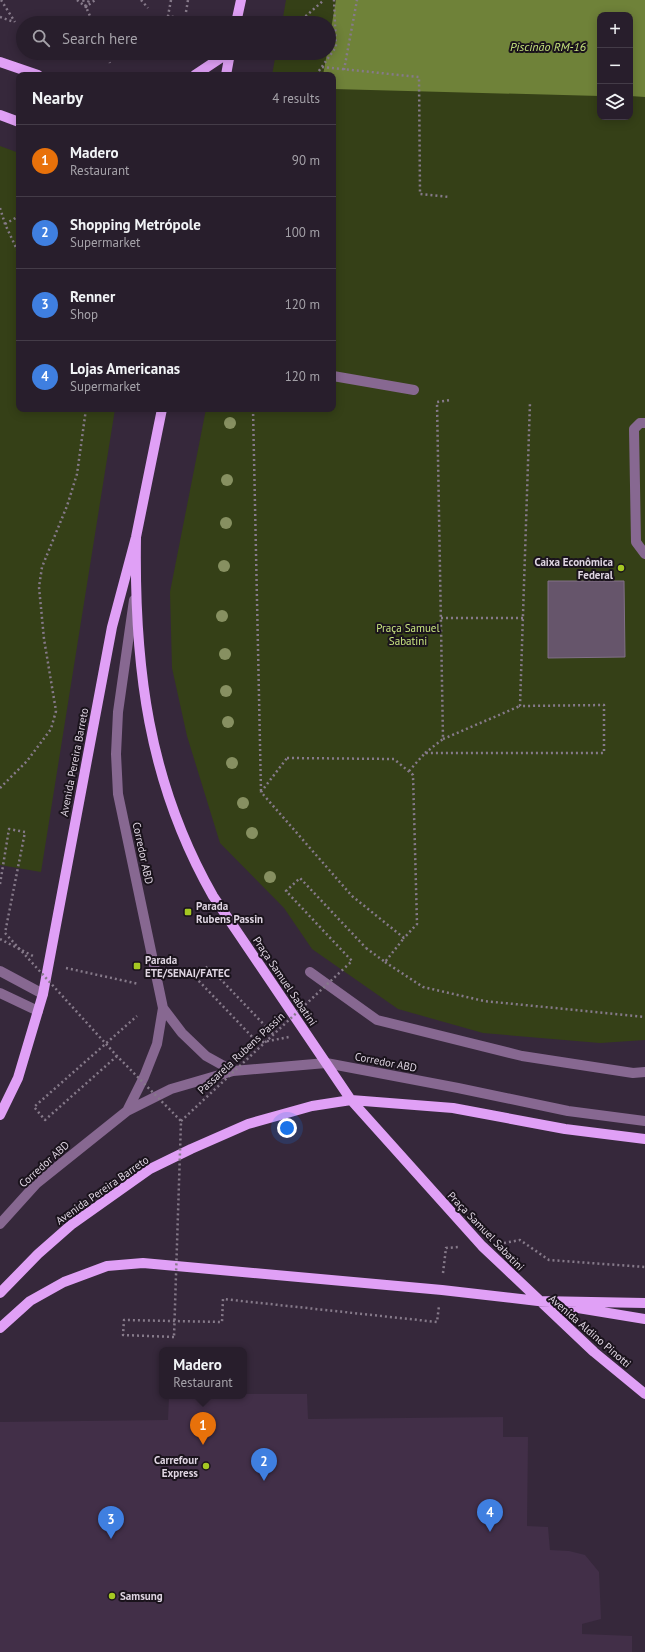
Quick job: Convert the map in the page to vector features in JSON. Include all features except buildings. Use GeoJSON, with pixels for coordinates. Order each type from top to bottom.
{"type":"FeatureCollection","features":[{"type":"Feature","properties":{"kind":"main road"},"geometry":{"type":"LineString","coordinates":[[238,16],[241,0]]}},
{"type":"Feature","properties":{"kind":"main road"},"geometry":{"type":"LineString","coordinates":[[200,72],[218,60]]}},
{"type":"Feature","properties":{"kind":"main road"},"geometry":{"type":"LineString","coordinates":[[226,72],[228,60]]}},
{"type":"Feature","properties":{"kind":"main road"},"geometry":{"type":"LineString","coordinates":[[0,62],[29,72]]}},
{"type":"Feature","properties":{"kind":"main road"},"geometry":{"type":"LineString","coordinates":[[0,115],[16,121]]}},
{"type":"Feature","properties":{"kind":"main road","name":"Avenida Pereira Barreto"},"geometry":{"type":"LineString","coordinates":[[0,1115],[18,1078],[43,994],[112,626],[136,537],[161,412]]}},
{"type":"Feature","properties":{"kind":"main road","name":"Praça Samuel Sabatini"},"geometry":{"type":"LineString","coordinates":[[136,537],[135,592],[139,644],[151,732],[164,787],[178,826],[194,862],[213,896],[351,1100],[482,1246],[538,1301]]}},
{"type":"Feature","properties":{"kind":"main road","name":"Avenida Pereira Barreto"},"geometry":{"type":"LineString","coordinates":[[0,1293],[38,1254],[71,1225],[150,1169],[248,1124],[312,1106],[351,1100],[453,1108],[565,1129],[645,1139]]}},
{"type":"Feature","properties":{"kind":"main road"},"geometry":{"type":"LineString","coordinates":[[0,1328],[30,1301],[64,1282],[107,1266],[143,1263],[427,1288],[538,1301],[645,1319]]}},
{"type":"Feature","properties":{"kind":"main road"},"geometry":{"type":"LineString","coordinates":[[538,1301],[645,1303]]}},
{"type":"Feature","properties":{"kind":"main road","name":"Avenida Aldino Pinotti"},"geometry":{"type":"LineString","coordinates":[[538,1301],[594,1352],[645,1394]]}},
{"type":"Feature","properties":{"kind":"lane"},"geometry":{"type":"LineString","coordinates":[[336,377],[414,390]]}},
{"type":"Feature","properties":{"kind":"lane"},"geometry":{"type":"LineString","coordinates":[[645,423],[640,423],[634,429],[636,542],[645,554]]}},
{"type":"Feature","properties":{"kind":"lane","name":"Corredor ABD"},"geometry":{"type":"LineString","coordinates":[[127,1111],[144,1077],[157,1044],[163,1008],[118,794],[116,754],[118,712],[135,592]]}},
{"type":"Feature","properties":{"kind":"lane"},"geometry":{"type":"LineString","coordinates":[[0,971],[43,994]]}},
{"type":"Feature","properties":{"kind":"lane"},"geometry":{"type":"LineString","coordinates":[[310,972],[377,1020],[522,1056],[633,1073],[645,1072]]}},
{"type":"Feature","properties":{"kind":"lane"},"geometry":{"type":"LineString","coordinates":[[0,993],[38,1011]]}},
{"type":"Feature","properties":{"kind":"lane"},"geometry":{"type":"LineString","coordinates":[[163,1008],[182,1034],[206,1056],[233,1071]]}},
{"type":"Feature","properties":{"kind":"lane","name":"Corredor ABD"},"geometry":{"type":"LineString","coordinates":[[0,1224],[37,1183],[127,1111],[171,1089],[233,1071],[326,1063],[568,1111],[645,1120]]}},
{"type":"Feature","properties":{"kind":"path"},"geometry":{"type":"LineString","coordinates":[[0,17],[15,22],[1,0]]}},
{"type":"Feature","properties":{"kind":"path"},"geometry":{"type":"LineString","coordinates":[[77,0],[86,7]]}},
{"type":"Feature","properties":{"kind":"path"},"geometry":{"type":"LineString","coordinates":[[83,0],[90,16]]}},
{"type":"Feature","properties":{"kind":"path"},"geometry":{"type":"LineString","coordinates":[[86,7],[89,0]]}},
{"type":"Feature","properties":{"kind":"path"},"geometry":{"type":"LineString","coordinates":[[86,7],[95,0]]}},
{"type":"Feature","properties":{"kind":"path"},"geometry":{"type":"LineString","coordinates":[[141,0],[148,8]]}},
{"type":"Feature","properties":{"kind":"path"},"geometry":{"type":"LineString","coordinates":[[168,16],[171,0]]}},
{"type":"Feature","properties":{"kind":"path"},"geometry":{"type":"LineString","coordinates":[[186,12],[188,0]]}},
{"type":"Feature","properties":{"kind":"path"},"geometry":{"type":"LineString","coordinates":[[306,16],[324,0]]}},
{"type":"Feature","properties":{"kind":"path"},"geometry":{"type":"LineString","coordinates":[[334,0],[335,16]]}},
{"type":"Feature","properties":{"kind":"path"},"geometry":{"type":"LineString","coordinates":[[344,70],[350,30],[357,0]]}},
{"type":"Feature","properties":{"kind":"path"},"geometry":{"type":"LineString","coordinates":[[318,72],[327,60]]}},
{"type":"Feature","properties":{"kind":"path"},"geometry":{"type":"LineString","coordinates":[[322,67],[419,77],[420,194],[449,197]]}},
{"type":"Feature","properties":{"kind":"path"},"geometry":{"type":"LineString","coordinates":[[0,208],[5,224],[16,248]]}},
{"type":"Feature","properties":{"kind":"path"},"geometry":{"type":"LineString","coordinates":[[5,224],[16,218]]}},
{"type":"Feature","properties":{"kind":"path"},"geometry":{"type":"LineString","coordinates":[[443,739],[437,402],[450,400]]}},
{"type":"Feature","properties":{"kind":"path"},"geometry":{"type":"LineString","coordinates":[[520,706],[530,402]]}},
{"type":"Feature","properties":{"kind":"path"},"geometry":{"type":"LineString","coordinates":[[0,788],[32,755],[51,729],[56,711],[44,638],[39,587],[42,567],[67,506],[77,474],[86,412]]}},
{"type":"Feature","properties":{"kind":"path"},"geometry":{"type":"LineString","coordinates":[[253,412],[262,792],[352,896],[404,938]]}},
{"type":"Feature","properties":{"kind":"path"},"geometry":{"type":"LineString","coordinates":[[440,618],[524,618]]}},
{"type":"Feature","properties":{"kind":"path"},"geometry":{"type":"LineString","coordinates":[[409,771],[425,753],[443,739],[520,706],[604,705],[604,753],[425,753]]}},
{"type":"Feature","properties":{"kind":"path"},"geometry":{"type":"LineString","coordinates":[[262,792],[287,758],[394,759],[413,775],[417,924],[385,962],[423,986],[484,1001],[645,1017]]}},
{"type":"Feature","properties":{"kind":"path"},"geometry":{"type":"LineString","coordinates":[[0,884],[9,829],[25,832],[5,933],[117,1056],[181,1121],[174,1337],[123,1335],[124,1320],[167,1321]]}},
{"type":"Feature","properties":{"kind":"path","name":"Passarela Rubens Passin"},"geometry":{"type":"LineString","coordinates":[[181,1121],[352,961],[286,891],[300,878],[366,948],[385,962]]}},
{"type":"Feature","properties":{"kind":"path"},"geometry":{"type":"LineString","coordinates":[[0,939],[49,964],[139,984]]}},
{"type":"Feature","properties":{"kind":"path"},"geometry":{"type":"LineString","coordinates":[[273,1034],[208,966],[196,978],[258,1043],[307,1034]]}},
{"type":"Feature","properties":{"kind":"path"},"geometry":{"type":"LineString","coordinates":[[117,1056],[45,1120],[34,1107],[137,1016]]}},
{"type":"Feature","properties":{"kind":"shaded area"},"geometry":{"type":"Polygon","coordinates":[[[247,1394],[307,1394],[308,1419],[503,1417],[503,1437],[528,1437],[527,1526],[548,1527],[550,1550],[569,1551],[585,1555],[599,1572],[601,1619],[582,1624],[582,1634],[632,1636],[632,1652],[0,1652],[0,1422],[168,1420],[169,1399],[247,1399],[247,1394]]]}},
{"type":"Feature","properties":{"kind":"green space","name":"Praça Samuel Sabatini"},"geometry":{"type":"Polygon","coordinates":[[[286,0],[645,0],[645,1040],[600,1043],[483,1033],[398,1009],[312,949],[284,908],[220,843],[187,736],[172,668],[170,592],[205,412],[336,412],[336,72],[273,72],[275,60],[336,60],[336,16],[283,16],[286,0]]]}},
{"type":"Feature","properties":{"kind":"green space"},"geometry":{"type":"Polygon","coordinates":[[[0,146],[16,152],[16,412],[115,412],[41,872],[0,865],[0,146]]]}},
{"type":"Feature","properties":{"kind":"water","name":"Piscinão RM-16"},"geometry":{"type":"Polygon","coordinates":[[[336,0],[645,0],[645,97],[633,96],[633,12],[597,12],[597,96],[336,89],[336,72],[324,72],[326,60],[336,60],[336,16],[333,16],[336,0]]]}},
{"type":"Feature","properties":{"kind":"place","name":"Caixa Econômica Federal"},"geometry":{"type":"Point","coordinates":[621,568]}},
{"type":"Feature","properties":{"kind":"place","name":"Parada Rubens Passin"},"geometry":{"type":"Point","coordinates":[188,912]}},
{"type":"Feature","properties":{"kind":"place","name":"Parada ETE/SENAI/FATEC"},"geometry":{"type":"Point","coordinates":[137,966]}},
{"type":"Feature","properties":{"kind":"place","name":"Madero"},"geometry":{"type":"Point","coordinates":[203,1445]}},
{"type":"Feature","properties":{"kind":"place","name":"Carrefour Express"},"geometry":{"type":"Point","coordinates":[206,1466]}},
{"type":"Feature","properties":{"kind":"place","name":"Shopping Metrópole"},"geometry":{"type":"Point","coordinates":[264,1481]}},
{"type":"Feature","properties":{"kind":"place","name":"Lojas Americanas"},"geometry":{"type":"Point","coordinates":[490,1532]}},
{"type":"Feature","properties":{"kind":"place","name":"Renner"},"geometry":{"type":"Point","coordinates":[111,1539]}},
{"type":"Feature","properties":{"kind":"place","name":"Samsung"},"geometry":{"type":"Point","coordinates":[112,1596]}}]}
